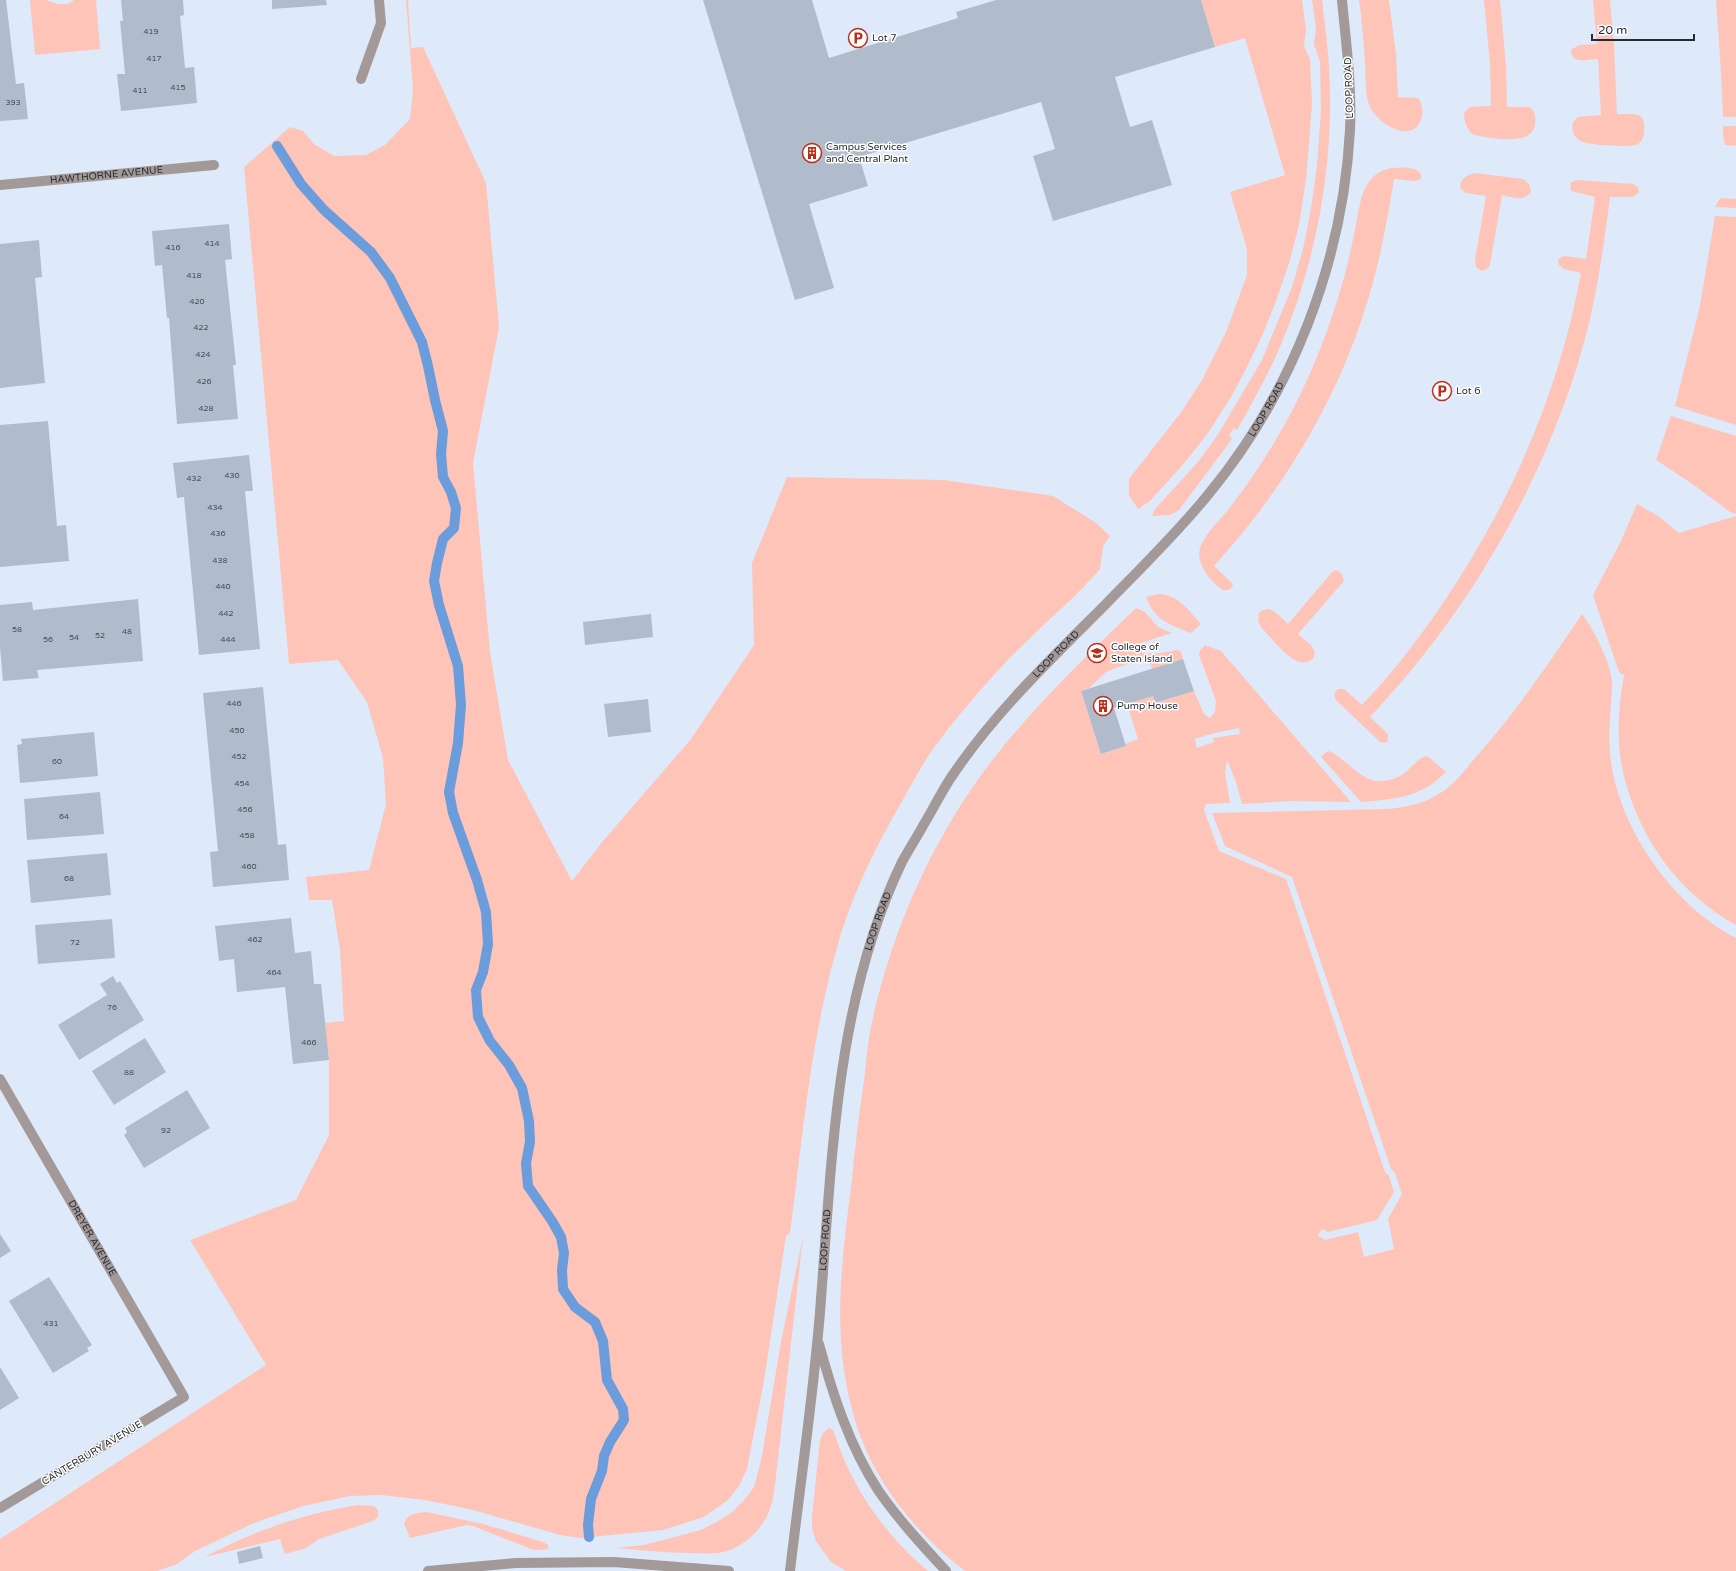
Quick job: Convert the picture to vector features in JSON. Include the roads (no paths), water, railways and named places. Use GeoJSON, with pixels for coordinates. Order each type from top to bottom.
{"type":"FeatureCollection","features":[{"type":"Feature","properties":{"kind":"street"},"geometry":{"type":"LineString","coordinates":[[361,78],[381,23],[379,0]]}},
{"type":"Feature","properties":{"kind":"street","name":"LOOP ROAD"},"geometry":{"type":"LineString","coordinates":[[790,1571],[817,1340],[838,1092],[853,1009],[875,928],[903,861],[950,778],[991,726],[1046,663],[1124,584],[1207,496],[1245,445],[1278,388],[1304,334],[1329,262],[1342,202],[1350,126],[1349,66],[1342,0]]}},
{"type":"Feature","properties":{"kind":"street","name":"HAWTHORNE AVENUE"},"geometry":{"type":"LineString","coordinates":[[0,185],[214,165]]}},
{"type":"Feature","properties":{"kind":"street","name":"DREYER AVENUE"},"geometry":{"type":"LineString","coordinates":[[0,1079],[184,1397]]}},
{"type":"Feature","properties":{"kind":"street","name":"LOOP ROAD"},"geometry":{"type":"LineString","coordinates":[[817,1340],[834,1397],[849,1435],[878,1489],[911,1534],[946,1571]]}},
{"type":"Feature","properties":{"kind":"street","name":"CANTERBURY AVENUE"},"geometry":{"type":"LineString","coordinates":[[0,1508],[184,1397]]}},
{"type":"Feature","properties":{"kind":"street"},"geometry":{"type":"LineString","coordinates":[[428,1571],[516,1563],[614,1562],[729,1571]]}},
{"type":"Feature","properties":{"kind":"waterway"},"geometry":{"type":"LineString","coordinates":[[277,146],[301,184],[324,210],[371,252],[390,278],[422,342],[443,431],[441,454],[443,477],[451,492],[456,508],[454,528],[443,539],[434,581],[439,605],[458,666],[461,705],[458,743],[449,792],[453,813],[477,880],[486,912],[488,944],[483,972],[476,990],[478,1017],[490,1041],[509,1065],[522,1088],[529,1121],[530,1142],[526,1163],[528,1186],[561,1237],[564,1253],[562,1270],[563,1289],[575,1307],[595,1322],[603,1341],[607,1380],[623,1409],[624,1420],[610,1442],[604,1456],[602,1471],[591,1499],[588,1525],[589,1537]]}},
{"type":"Feature","properties":{"kind":"place","name":"Lot 7"},"geometry":{"type":"Point","coordinates":[858,38]}},
{"type":"Feature","properties":{"kind":"place","name":"Campus Services and Central Plant"},"geometry":{"type":"Point","coordinates":[812,153]}},
{"type":"Feature","properties":{"kind":"place","name":"Lot 6"},"geometry":{"type":"Point","coordinates":[1442,391]}},
{"type":"Feature","properties":{"kind":"place","name":"College of Staten Island"},"geometry":{"type":"Point","coordinates":[1097,653]}},
{"type":"Feature","properties":{"kind":"place","name":"Pump House"},"geometry":{"type":"Point","coordinates":[1103,706]}}]}
